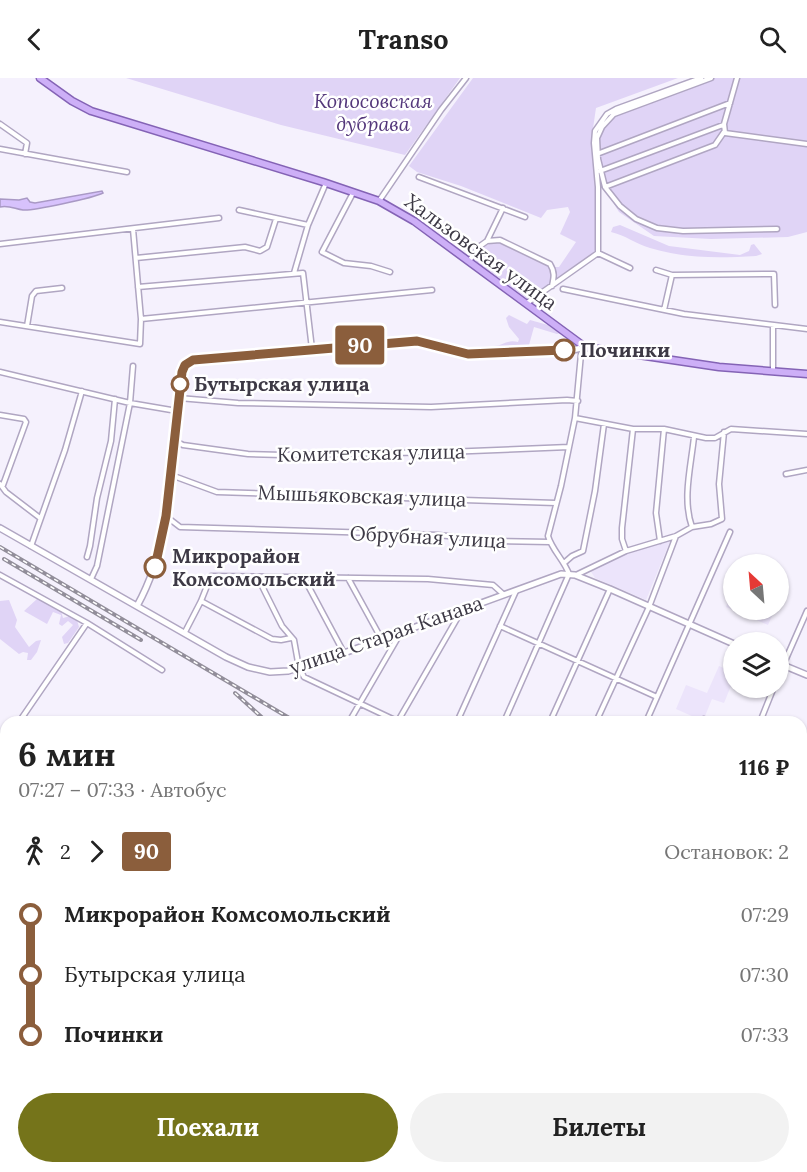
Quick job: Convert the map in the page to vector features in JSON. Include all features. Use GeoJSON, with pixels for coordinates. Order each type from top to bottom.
{"type":"FeatureCollection","features":[{"type":"Feature","properties":{"kind":"main road","name":"Хальзовская улица"},"geometry":{"type":"LineString","coordinates":[[40,78],[72,101],[91,111],[379,201],[414,221],[585,347]]}},
{"type":"Feature","properties":{"kind":"main road"},"geometry":{"type":"LineString","coordinates":[[585,347],[719,367],[807,374]]}},
{"type":"Feature","properties":{"kind":"street"},"geometry":{"type":"LineString","coordinates":[[379,201],[441,110],[466,78]]}},
{"type":"Feature","properties":{"kind":"street"},"geometry":{"type":"LineString","coordinates":[[598,253],[595,131],[608,114],[616,109],[701,78]]}},
{"type":"Feature","properties":{"kind":"street"},"geometry":{"type":"LineString","coordinates":[[711,78],[614,114],[602,127],[597,138],[597,154],[605,187],[620,206],[636,219],[657,228],[684,231],[777,229]]}},
{"type":"Feature","properties":{"kind":"street"},"geometry":{"type":"LineString","coordinates":[[605,187],[715,145],[724,132],[736,78]]}},
{"type":"Feature","properties":{"kind":"street"},"geometry":{"type":"LineString","coordinates":[[597,154],[730,103]]}},
{"type":"Feature","properties":{"kind":"street"},"geometry":{"type":"LineString","coordinates":[[0,124],[27,143],[25,153]]}},
{"type":"Feature","properties":{"kind":"street"},"geometry":{"type":"LineString","coordinates":[[600,171],[724,124]]}},
{"type":"Feature","properties":{"kind":"street"},"geometry":{"type":"LineString","coordinates":[[724,132],[807,144]]}},
{"type":"Feature","properties":{"kind":"street"},"geometry":{"type":"LineString","coordinates":[[0,149],[127,172]]}},
{"type":"Feature","properties":{"kind":"street","name":"Хальзовская улица"},"geometry":{"type":"LineString","coordinates":[[419,177],[525,217]]}},
{"type":"Feature","properties":{"kind":"street"},"geometry":{"type":"LineString","coordinates":[[294,273],[308,225],[326,183]]}},
{"type":"Feature","properties":{"kind":"street"},"geometry":{"type":"LineString","coordinates":[[354,192],[322,252],[344,263],[371,266],[390,272]]}},
{"type":"Feature","properties":{"kind":"street"},"geometry":{"type":"LineString","coordinates":[[488,241],[503,208]]}},
{"type":"Feature","properties":{"kind":"street"},"geometry":{"type":"LineString","coordinates":[[239,210],[308,225]]}},
{"type":"Feature","properties":{"kind":"street"},"geometry":{"type":"LineString","coordinates":[[0,244],[219,218]]}},
{"type":"Feature","properties":{"kind":"street"},"geometry":{"type":"LineString","coordinates":[[136,258],[244,247],[260,251],[267,247],[276,219]]}},
{"type":"Feature","properties":{"kind":"street"},"geometry":{"type":"LineString","coordinates":[[0,322],[140,344],[141,319],[133,229]]}},
{"type":"Feature","properties":{"kind":"street"},"geometry":{"type":"LineString","coordinates":[[469,261],[480,246],[488,241],[500,240],[550,264],[554,269],[552,286]]}},
{"type":"Feature","properties":{"kind":"street"},"geometry":{"type":"LineString","coordinates":[[598,253],[630,268]]}},
{"type":"Feature","properties":{"kind":"street"},"geometry":{"type":"LineString","coordinates":[[526,304],[598,253]]}},
{"type":"Feature","properties":{"kind":"street"},"geometry":{"type":"LineString","coordinates":[[656,270],[672,274],[774,274],[775,305]]}},
{"type":"Feature","properties":{"kind":"street"},"geometry":{"type":"LineString","coordinates":[[138,287],[303,273],[312,349]]}},
{"type":"Feature","properties":{"kind":"street"},"geometry":{"type":"LineString","coordinates":[[664,310],[672,274]]}},
{"type":"Feature","properties":{"kind":"street"},"geometry":{"type":"LineString","coordinates":[[27,326],[32,296],[36,291],[62,288]]}},
{"type":"Feature","properties":{"kind":"street"},"geometry":{"type":"LineString","coordinates":[[563,289],[664,310],[807,329]]}},
{"type":"Feature","properties":{"kind":"street"},"geometry":{"type":"LineString","coordinates":[[141,319],[432,290]]}},
{"type":"Feature","properties":{"kind":"street"},"geometry":{"type":"LineString","coordinates":[[773,325],[773,371]]}},
{"type":"Feature","properties":{"kind":"street"},"geometry":{"type":"LineString","coordinates":[[137,606],[155,567],[166,516],[182,372],[188,362],[199,359],[417,341],[468,354],[573,350],[585,347]]}},
{"type":"Feature","properties":{"kind":"street"},"geometry":{"type":"LineString","coordinates":[[585,347],[581,354],[575,418],[548,536],[550,542],[572,574],[723,639]]}},
{"type":"Feature","properties":{"kind":"street"},"geometry":{"type":"LineString","coordinates":[[90,581],[97,566],[130,403],[134,366]]}},
{"type":"Feature","properties":{"kind":"street"},"geometry":{"type":"LineString","coordinates":[[0,372],[130,403],[177,411]]}},
{"type":"Feature","properties":{"kind":"street"},"geometry":{"type":"LineString","coordinates":[[31,546],[65,450],[82,391]]}},
{"type":"Feature","properties":{"kind":"street"},"geometry":{"type":"LineString","coordinates":[[179,398],[295,405],[431,408],[578,401]]}},
{"type":"Feature","properties":{"kind":"street"},"geometry":{"type":"LineString","coordinates":[[87,557],[97,498],[111,441],[115,399]]}},
{"type":"Feature","properties":{"kind":"street"},"geometry":{"type":"LineString","coordinates":[[0,415],[24,419],[26,422],[1,485],[6,492],[40,518]]}},
{"type":"Feature","properties":{"kind":"street"},"geometry":{"type":"LineString","coordinates":[[575,418],[633,429],[664,429],[715,438],[723,443],[724,432]]}},
{"type":"Feature","properties":{"kind":"street"},"geometry":{"type":"LineString","coordinates":[[564,562],[583,551],[599,468],[604,424]]}},
{"type":"Feature","properties":{"kind":"street"},"geometry":{"type":"LineString","coordinates":[[626,551],[622,539],[622,528],[633,429]]}},
{"type":"Feature","properties":{"kind":"street"},"geometry":{"type":"LineString","coordinates":[[660,541],[656,513],[664,429]]}},
{"type":"Feature","properties":{"kind":"street"},"geometry":{"type":"LineString","coordinates":[[715,438],[731,429],[807,434]]}},
{"type":"Feature","properties":{"kind":"street"},"geometry":{"type":"LineString","coordinates":[[692,527],[687,504],[694,436]]}},
{"type":"Feature","properties":{"kind":"street","name":"Комитетская улица"},"geometry":{"type":"LineString","coordinates":[[174,441],[183,445],[248,454],[283,455],[569,447]]}},
{"type":"Feature","properties":{"kind":"street","name":"улица Старая Канава"},"geometry":{"type":"LineString","coordinates":[[0,528],[90,581],[248,668],[270,672],[288,671],[382,640],[547,578],[572,574],[626,551],[676,536],[692,527],[711,524],[722,519],[719,484],[723,443]]}},
{"type":"Feature","properties":{"kind":"street"},"geometry":{"type":"LineString","coordinates":[[786,474],[807,470]]}},
{"type":"Feature","properties":{"kind":"street","name":"Мышьяковская улица"},"geometry":{"type":"LineString","coordinates":[[171,475],[217,492],[556,503]]}},
{"type":"Feature","properties":{"kind":"street","name":"Обрубная улица"},"geometry":{"type":"LineString","coordinates":[[166,516],[180,527],[438,535],[496,541],[550,542]]}},
{"type":"Feature","properties":{"kind":"street"},"geometry":{"type":"LineString","coordinates":[[649,716],[730,532]]}},
{"type":"Feature","properties":{"kind":"street"},"geometry":{"type":"LineString","coordinates":[[599,716],[649,607],[676,536]]}},
{"type":"Feature","properties":{"kind":"street"},"geometry":{"type":"LineString","coordinates":[[507,716],[572,574]]}},
{"type":"Feature","properties":{"kind":"street"},"geometry":{"type":"LineString","coordinates":[[0,575],[87,623],[162,670]]}},
{"type":"Feature","properties":{"kind":"street"},"geometry":{"type":"LineString","coordinates":[[185,632],[211,576],[428,579],[493,585],[503,594]]}},
{"type":"Feature","properties":{"kind":"street"},"geometry":{"type":"LineString","coordinates":[[258,578],[282,626],[296,646],[299,668],[304,676],[387,716]]}},
{"type":"Feature","properties":{"kind":"street"},"geometry":{"type":"LineString","coordinates":[[262,584],[267,578]]}},
{"type":"Feature","properties":{"kind":"street"},"geometry":{"type":"LineString","coordinates":[[304,578],[344,653]]}},
{"type":"Feature","properties":{"kind":"street"},"geometry":{"type":"LineString","coordinates":[[348,578],[382,640]]}},
{"type":"Feature","properties":{"kind":"street"},"geometry":{"type":"LineString","coordinates":[[460,716],[516,589]]}},
{"type":"Feature","properties":{"kind":"street"},"geometry":{"type":"LineString","coordinates":[[553,716],[610,589]]}},
{"type":"Feature","properties":{"kind":"street"},"geometry":{"type":"LineString","coordinates":[[201,601],[272,639],[291,638]]}},
{"type":"Feature","properties":{"kind":"street"},"geometry":{"type":"LineString","coordinates":[[401,716],[462,609]]}},
{"type":"Feature","properties":{"kind":"street"},"geometry":{"type":"LineString","coordinates":[[789,648],[807,611]]}},
{"type":"Feature","properties":{"kind":"street"},"geometry":{"type":"LineString","coordinates":[[23,716],[87,623]]}},
{"type":"Feature","properties":{"kind":"street"},"geometry":{"type":"LineString","coordinates":[[500,626],[657,697]]}},
{"type":"Feature","properties":{"kind":"street"},"geometry":{"type":"LineString","coordinates":[[353,716],[401,632]]}},
{"type":"Feature","properties":{"kind":"street"},"geometry":{"type":"LineString","coordinates":[[789,667],[807,675]]}},
{"type":"Feature","properties":{"kind":"street"},"geometry":{"type":"LineString","coordinates":[[762,716],[769,698]]}},
{"type":"Feature","properties":{"kind":"shaded area"},"geometry":{"type":"Polygon","coordinates":[[[102,191],[103,193],[88,198],[38,208],[23,210],[0,207],[0,199],[27,198],[30,202],[35,203],[102,191]]]}},
{"type":"Feature","properties":{"kind":"shaded area"},"geometry":{"type":"Polygon","coordinates":[[[671,539],[646,600],[595,578],[590,570],[621,556],[671,539]]]}},
{"type":"Feature","properties":{"kind":"shaded area"},"geometry":{"type":"Polygon","coordinates":[[[756,620],[770,620],[768,625],[756,620]]]}},
{"type":"Feature","properties":{"kind":"shaded area"},"geometry":{"type":"Polygon","coordinates":[[[719,666],[723,668],[723,698],[726,698],[724,703],[712,699],[705,716],[692,716],[676,709],[686,685],[707,693],[719,666]]]}},
{"type":"Feature","properties":{"kind":"green space","name":"Копосовская дубрава"},"geometry":{"type":"Polygon","coordinates":[[[126,78],[460,78],[405,155],[281,125],[126,78]]]}},
{"type":"Feature","properties":{"kind":"green space"},"geometry":{"type":"Polygon","coordinates":[[[473,78],[678,78],[596,108],[591,142],[596,194],[594,253],[528,299],[476,261],[476,255],[485,246],[497,242],[550,267],[559,267],[576,242],[560,234],[570,212],[568,207],[547,210],[541,218],[461,186],[417,172],[409,166],[473,78]]]}},
{"type":"Feature","properties":{"kind":"green space"},"geometry":{"type":"Polygon","coordinates":[[[705,78],[807,78],[807,232],[788,237],[711,239],[654,236],[619,212],[601,183],[595,156],[595,141],[600,127],[611,114],[705,78]]]}},
{"type":"Feature","properties":{"kind":"green space"},"geometry":{"type":"Polygon","coordinates":[[[620,225],[669,246],[740,255],[749,251],[751,245],[754,244],[762,254],[716,257],[663,252],[611,232],[613,227],[620,225]]]}},
{"type":"Feature","properties":{"kind":"green space"},"geometry":{"type":"Polygon","coordinates":[[[509,315],[527,324],[530,320],[548,325],[560,333],[534,327],[529,345],[503,349],[467,350],[464,347],[518,342],[519,339],[509,327],[506,318],[509,315]]]}},
{"type":"Feature","properties":{"kind":"green space"},"geometry":{"type":"Polygon","coordinates":[[[38,598],[61,611],[63,618],[70,616],[77,620],[79,627],[68,643],[64,644],[62,637],[73,625],[68,621],[62,626],[59,624],[61,615],[53,612],[47,624],[24,611],[38,598]]]}},
{"type":"Feature","properties":{"kind":"green space"},"geometry":{"type":"Polygon","coordinates":[[[9,600],[17,620],[15,627],[29,647],[41,640],[31,660],[27,660],[28,653],[19,654],[0,639],[0,601],[9,600]]]}},
{"type":"Feature","properties":{"kind":"railway"},"geometry":{"type":"LineString","coordinates":[[0,547],[286,716]]}},
{"type":"Feature","properties":{"kind":"railway"},"geometry":{"type":"LineString","coordinates":[[4,559],[141,640]]}},
{"type":"Feature","properties":{"kind":"railway"},"geometry":{"type":"LineString","coordinates":[[235,693],[260,716]]}},
{"type":"Feature","properties":{"kind":"bus line","name":"90"},"geometry":{"type":"LineString","coordinates":[[155,567],[164,533],[182,372],[188,362],[417,341],[468,354],[564,350]]}},
{"type":"Feature","properties":{"kind":"place","name":"Починки"},"geometry":{"type":"Point","coordinates":[564,350]}},
{"type":"Feature","properties":{"kind":"place","name":"Бутырская улица"},"geometry":{"type":"Point","coordinates":[180,384]}},
{"type":"Feature","properties":{"kind":"place","name":"Микрорайон Комсомольский"},"geometry":{"type":"Point","coordinates":[155,567]}}]}
